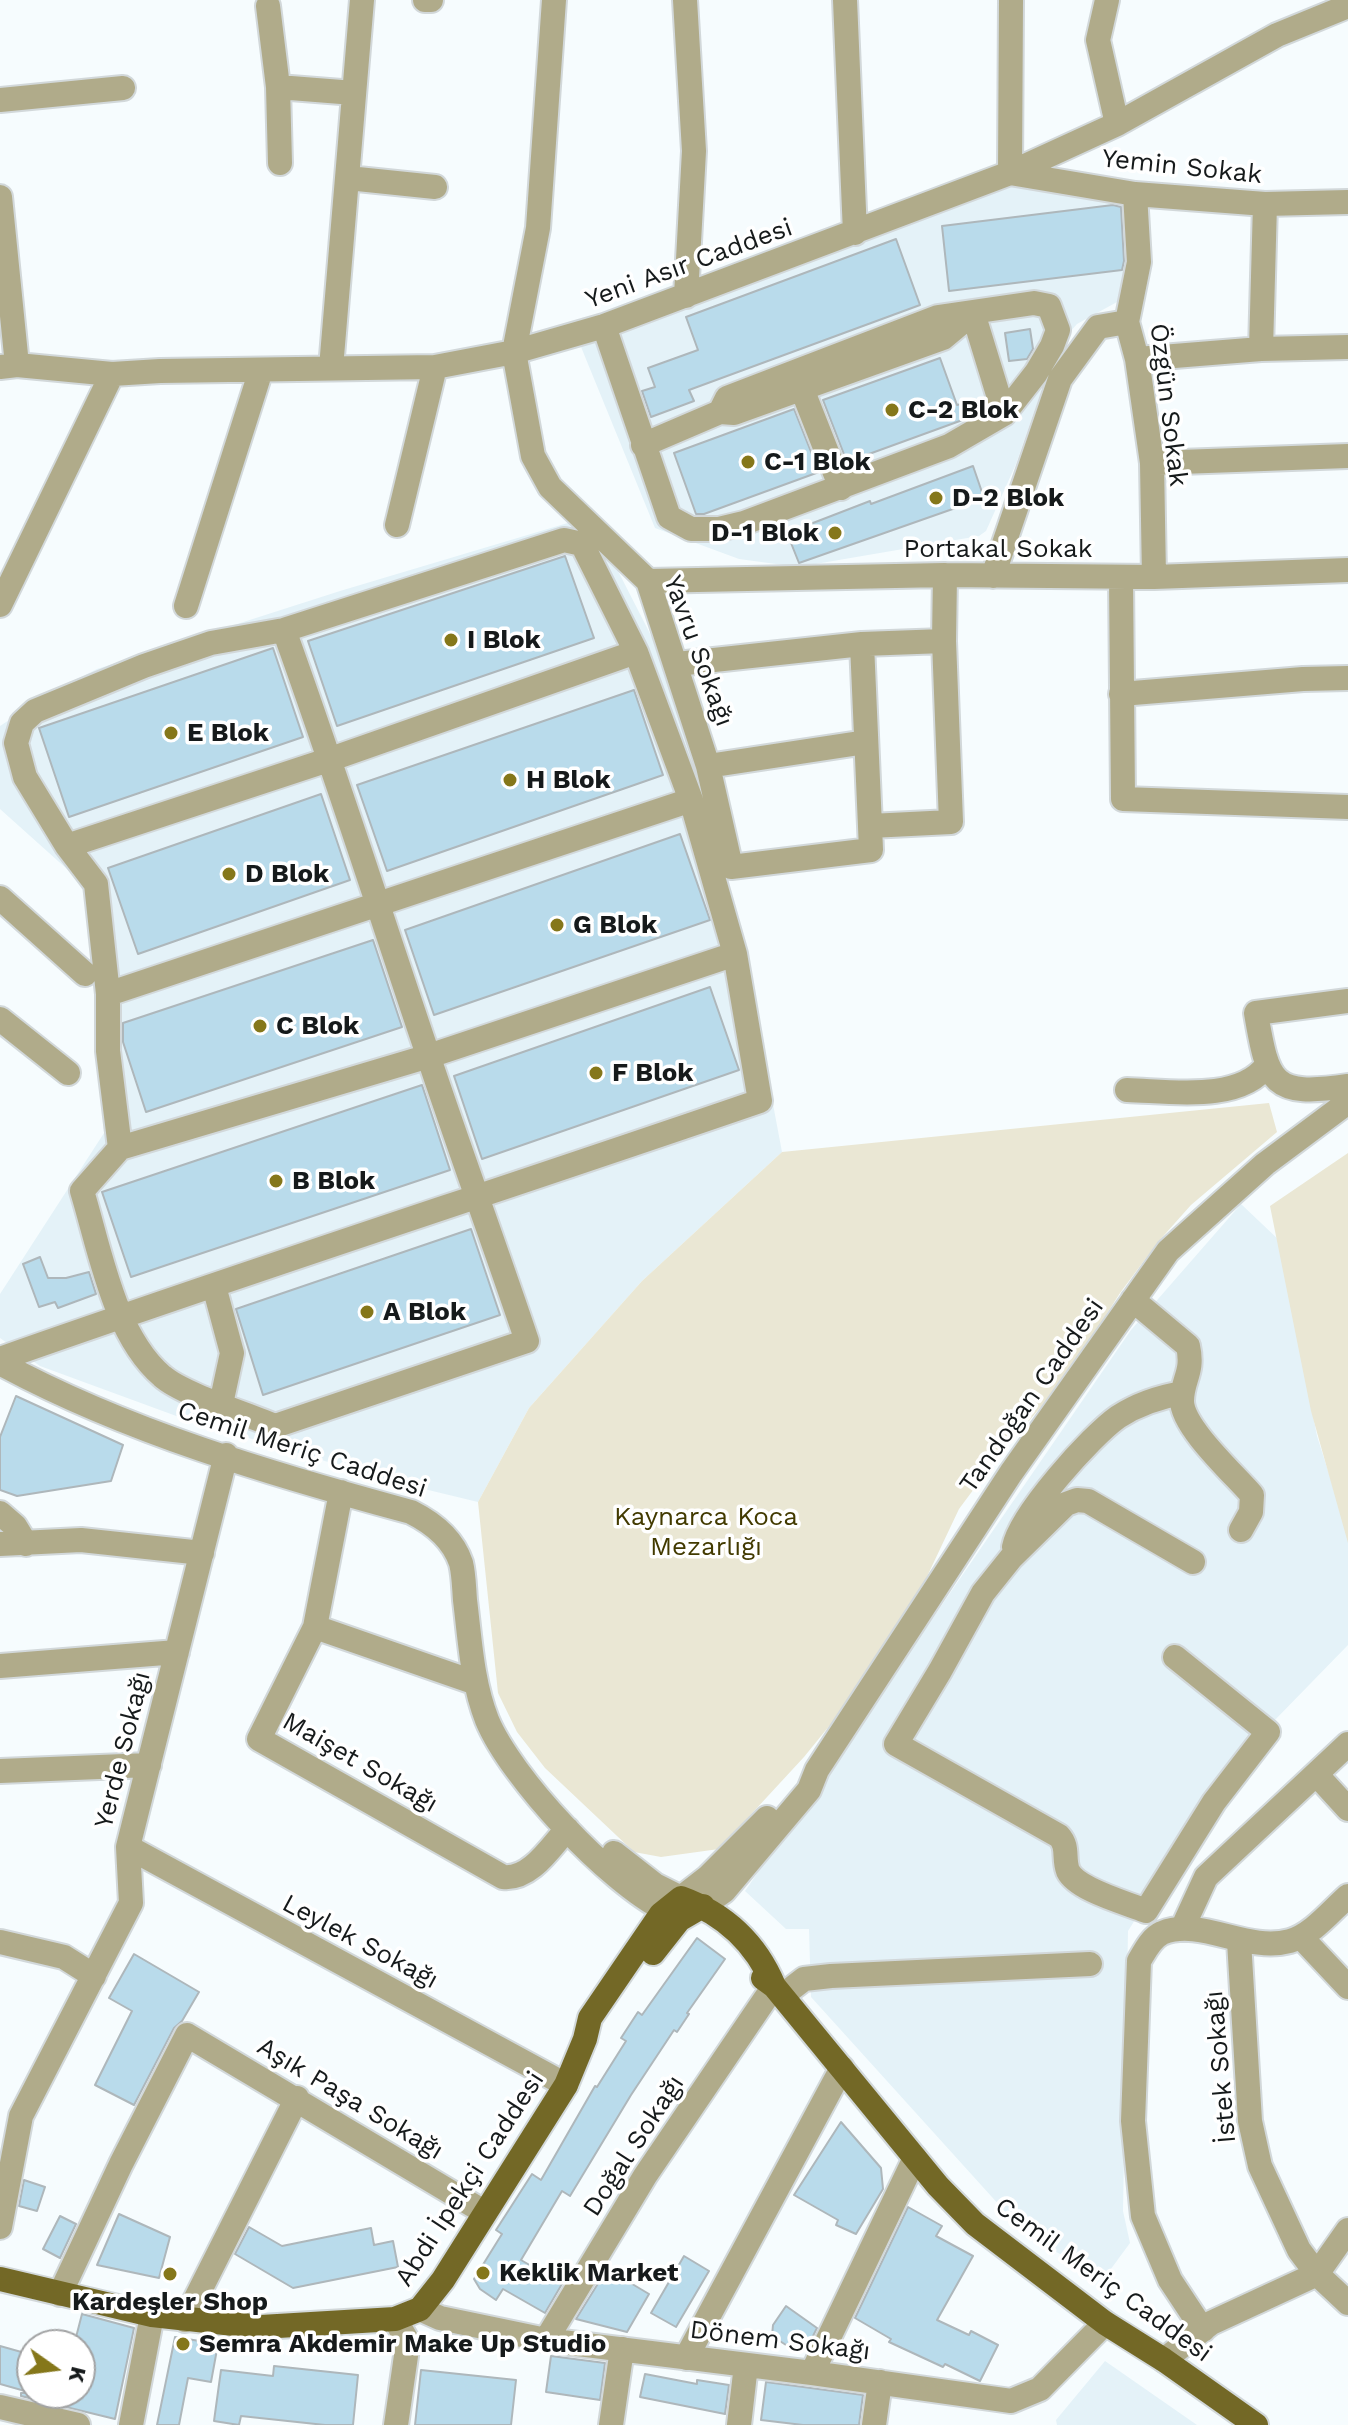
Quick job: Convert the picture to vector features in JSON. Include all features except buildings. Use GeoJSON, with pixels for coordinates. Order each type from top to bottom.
{"type":"FeatureCollection","features":[{"type":"Feature","properties":{"kind":"main road","name":"Cemil Meriç Caddesi"},"geometry":{"type":"LineString","coordinates":[[684,1907],[778,1991],[957,2207],[986,2233],[1105,2323],[1164,2360],[1254,2425]]}},
{"type":"Feature","properties":{"kind":"main road","name":"Abdi İpekçi Caddesi"},"geometry":{"type":"LineString","coordinates":[[0,2279],[152,2315],[261,2327],[395,2319],[420,2309],[443,2280],[566,2085],[590,2018],[684,1907]]}},
{"type":"Feature","properties":{"kind":"street"},"geometry":{"type":"LineString","coordinates":[[331,368],[362,0]]}},
{"type":"Feature","properties":{"kind":"street"},"geometry":{"type":"LineString","coordinates":[[425,0],[431,0]]}},
{"type":"Feature","properties":{"kind":"street"},"geometry":{"type":"LineString","coordinates":[[685,0],[694,151],[686,296]]}},
{"type":"Feature","properties":{"kind":"street"},"geometry":{"type":"LineString","coordinates":[[845,0],[855,233]]}},
{"type":"Feature","properties":{"kind":"street"},"geometry":{"type":"LineString","coordinates":[[1010,173],[1011,0]]}},
{"type":"Feature","properties":{"kind":"street"},"geometry":{"type":"LineString","coordinates":[[1107,0],[1098,40],[1117,124]]}},
{"type":"Feature","properties":{"kind":"street"},"geometry":{"type":"LineString","coordinates":[[268,6],[278,87],[280,163]]}},
{"type":"Feature","properties":{"kind":"street","name":"Yeni Asır Caddesi"},"geometry":{"type":"LineString","coordinates":[[9,366],[112,374],[435,367],[514,352],[604,326],[1010,173],[1117,124],[1277,35],[1348,6]]}},
{"type":"Feature","properties":{"kind":"street"},"geometry":{"type":"LineString","coordinates":[[514,352],[538,228],[554,8]]}},
{"type":"Feature","properties":{"kind":"street"},"geometry":{"type":"LineString","coordinates":[[278,87],[354,93]]}},
{"type":"Feature","properties":{"kind":"street"},"geometry":{"type":"LineString","coordinates":[[0,100],[123,88]]}},
{"type":"Feature","properties":{"kind":"street","name":"Yemin Sokak"},"geometry":{"type":"LineString","coordinates":[[1010,173],[1135,194],[1265,204],[1348,202]]}},
{"type":"Feature","properties":{"kind":"street"},"geometry":{"type":"LineString","coordinates":[[348,178],[435,187]]}},
{"type":"Feature","properties":{"kind":"street","name":"Özgün Sokak"},"geometry":{"type":"LineString","coordinates":[[1135,194],[1139,262],[1127,322],[1137,359],[1152,463],[1154,577]]}},
{"type":"Feature","properties":{"kind":"street"},"geometry":{"type":"LineString","coordinates":[[0,197],[9,366]]}},
{"type":"Feature","properties":{"kind":"street"},"geometry":{"type":"LineString","coordinates":[[1261,349],[1265,204]]}},
{"type":"Feature","properties":{"kind":"street"},"geometry":{"type":"LineString","coordinates":[[604,326],[669,517],[691,529],[719,529],[841,488],[949,446],[1004,414],[1036,373],[1052,346],[1058,330],[1055,318],[1049,306],[1034,303],[938,317],[727,398],[720,412]]}},
{"type":"Feature","properties":{"kind":"street"},"geometry":{"type":"LineString","coordinates":[[643,445],[720,412],[734,413],[943,338],[973,313]]}},
{"type":"Feature","properties":{"kind":"street"},"geometry":{"type":"LineString","coordinates":[[973,313],[1004,414]]}},
{"type":"Feature","properties":{"kind":"street"},"geometry":{"type":"LineString","coordinates":[[993,576],[1060,379],[1098,327],[1127,322]]}},
{"type":"Feature","properties":{"kind":"street"},"geometry":{"type":"LineString","coordinates":[[1137,359],[1261,349],[1348,347]]}},
{"type":"Feature","properties":{"kind":"street","name":"Yavru Sokağı"},"geometry":{"type":"LineString","coordinates":[[514,352],[533,456],[550,487],[648,581],[708,766],[731,867],[871,850],[870,826]]}},
{"type":"Feature","properties":{"kind":"street"},"geometry":{"type":"LineString","coordinates":[[397,525],[435,367]]}},
{"type":"Feature","properties":{"kind":"street"},"geometry":{"type":"LineString","coordinates":[[186,606],[261,370]]}},
{"type":"Feature","properties":{"kind":"street"},"geometry":{"type":"LineString","coordinates":[[0,605],[112,374]]}},
{"type":"Feature","properties":{"kind":"street"},"geometry":{"type":"LineString","coordinates":[[802,389],[841,488]]}},
{"type":"Feature","properties":{"kind":"street"},"geometry":{"type":"LineString","coordinates":[[1152,463],[1348,456]]}},
{"type":"Feature","properties":{"kind":"street"},"geometry":{"type":"LineString","coordinates":[[0,1361],[120,1317],[760,1101],[735,954],[691,800],[636,652],[582,544],[564,540],[284,630],[211,643],[144,666],[35,711],[22,723],[16,743],[25,777],[67,846],[96,884],[108,994],[108,1051],[120,1148]]}},
{"type":"Feature","properties":{"kind":"street","name":"Portakal Sokak"},"geometry":{"type":"LineString","coordinates":[[648,581],[945,575],[1154,577],[1348,570]]}},
{"type":"Feature","properties":{"kind":"street"},"geometry":{"type":"LineString","coordinates":[[862,644],[870,826],[951,822],[944,641],[945,575]]}},
{"type":"Feature","properties":{"kind":"street"},"geometry":{"type":"LineString","coordinates":[[1121,577],[1123,799],[1348,807]]}},
{"type":"Feature","properties":{"kind":"street"},"geometry":{"type":"LineString","coordinates":[[284,630],[331,759],[429,1056],[527,1341],[275,1426],[163,1377],[139,1350],[120,1317],[82,1191],[120,1148],[429,1056],[735,954]]}},
{"type":"Feature","properties":{"kind":"street"},"geometry":{"type":"LineString","coordinates":[[677,664],[862,644],[944,641]]}},
{"type":"Feature","properties":{"kind":"street"},"geometry":{"type":"LineString","coordinates":[[67,846],[331,759],[636,652]]}},
{"type":"Feature","properties":{"kind":"street"},"geometry":{"type":"LineString","coordinates":[[1121,694],[1348,678]]}},
{"type":"Feature","properties":{"kind":"street"},"geometry":{"type":"LineString","coordinates":[[708,766],[866,742]]}},
{"type":"Feature","properties":{"kind":"street"},"geometry":{"type":"LineString","coordinates":[[108,994],[691,800]]}},
{"type":"Feature","properties":{"kind":"street"},"geometry":{"type":"LineString","coordinates":[[0,898],[85,974]]}},
{"type":"Feature","properties":{"kind":"street"},"geometry":{"type":"LineString","coordinates":[[1348,1001],[1256,1013],[1267,1065],[1278,1079],[1305,1091],[1348,1086]]}},
{"type":"Feature","properties":{"kind":"street"},"geometry":{"type":"LineString","coordinates":[[0,1019],[68,1073]]}},
{"type":"Feature","properties":{"kind":"street"},"geometry":{"type":"LineString","coordinates":[[1127,1090],[1203,1092],[1236,1088],[1252,1082],[1267,1065]]}},
{"type":"Feature","properties":{"kind":"street","name":"Tandoğan Caddesi"},"geometry":{"type":"LineString","coordinates":[[684,1907],[796,1782],[817,1770],[1011,1473],[1168,1251],[1265,1164],[1348,1102]]}},
{"type":"Feature","properties":{"kind":"street"},"geometry":{"type":"LineString","coordinates":[[214,1286],[232,1353],[221,1404]]}},
{"type":"Feature","properties":{"kind":"street"},"geometry":{"type":"LineString","coordinates":[[1133,1300],[1188,1346],[1190,1365],[1182,1393],[1182,1410],[1191,1426],[1252,1495],[1251,1512],[1241,1530]]}},
{"type":"Feature","properties":{"kind":"street","name":"Cemil Meriç Caddesi"},"geometry":{"type":"LineString","coordinates":[[0,1361],[99,1409],[226,1455],[411,1512],[435,1526],[444,1535],[461,1565],[476,1683],[488,1723],[516,1767],[567,1829],[628,1886],[684,1907]]}},
{"type":"Feature","properties":{"kind":"street"},"geometry":{"type":"LineString","coordinates":[[1011,1558],[1016,1536],[1035,1506],[1105,1427],[1137,1406],[1182,1393]]}},
{"type":"Feature","properties":{"kind":"street","name":"Yerde Sokağı"},"geometry":{"type":"LineString","coordinates":[[0,2227],[21,2116],[131,1903],[128,1847],[226,1455]]}},
{"type":"Feature","properties":{"kind":"street","name":"Maişet Sokağı"},"geometry":{"type":"LineString","coordinates":[[341,1492],[315,1627],[259,1739],[503,1877],[514,1878],[527,1871],[567,1829]]}},
{"type":"Feature","properties":{"kind":"street"},"geometry":{"type":"LineString","coordinates":[[1175,1657],[1268,1732],[1214,1802],[1146,1911],[1079,1884],[1069,1873],[1065,1845],[1059,1836],[896,1744],[983,1593],[1011,1558],[1066,1504],[1077,1500],[1088,1501],[1193,1562]]}},
{"type":"Feature","properties":{"kind":"street"},"geometry":{"type":"LineString","coordinates":[[0,1513],[15,1526],[26,1544]]}},
{"type":"Feature","properties":{"kind":"street"},"geometry":{"type":"LineString","coordinates":[[0,1544],[81,1540],[202,1553]]}},
{"type":"Feature","properties":{"kind":"street"},"geometry":{"type":"LineString","coordinates":[[315,1627],[476,1683]]}},
{"type":"Feature","properties":{"kind":"street"},"geometry":{"type":"LineString","coordinates":[[0,1666],[177,1652]]}},
{"type":"Feature","properties":{"kind":"street"},"geometry":{"type":"LineString","coordinates":[[1182,1929],[1206,1877],[1348,1744]]}},
{"type":"Feature","properties":{"kind":"street"},"geometry":{"type":"LineString","coordinates":[[0,1771],[149,1765]]}},
{"type":"Feature","properties":{"kind":"street","name":"Cemil Meriç Caddesi"},"geometry":{"type":"LineString","coordinates":[[516,1767],[629,1867],[684,1907]]}},
{"type":"Feature","properties":{"kind":"street"},"geometry":{"type":"LineString","coordinates":[[1316,1774],[1348,1809]]}},
{"type":"Feature","properties":{"kind":"street","name":"Leylek Sokağı"},"geometry":{"type":"LineString","coordinates":[[128,1847],[566,2085]]}},
{"type":"Feature","properties":{"kind":"street"},"geometry":{"type":"LineString","coordinates":[[1203,2330],[1170,2280],[1143,2216],[1133,2121],[1139,1961],[1148,1945],[1161,1934],[1182,1929],[1205,1931],[1239,1941],[1278,1943],[1301,1937],[1348,1896]]}},
{"type":"Feature","properties":{"kind":"street"},"geometry":{"type":"LineString","coordinates":[[1301,1937],[1348,1987]]}},
{"type":"Feature","properties":{"kind":"street","name":"İstek Sokağı"},"geometry":{"type":"LineString","coordinates":[[1239,1941],[1250,2121],[1260,2166],[1299,2250],[1317,2274],[1348,2303]]}},
{"type":"Feature","properties":{"kind":"street"},"geometry":{"type":"LineString","coordinates":[[0,1942],[64,1957],[94,1976]]}},
{"type":"Feature","properties":{"kind":"street"},"geometry":{"type":"LineString","coordinates":[[778,1991],[804,1979],[831,1976],[1090,1964]]}},
{"type":"Feature","properties":{"kind":"street","name":"Doğal Sokağı"},"geometry":{"type":"LineString","coordinates":[[546,2340],[645,2176],[778,1991]]}},
{"type":"Feature","properties":{"kind":"street","name":"Aşık Paşa Sokağı"},"geometry":{"type":"LineString","coordinates":[[60,2294],[121,2164],[187,2035],[484,2212]]}},
{"type":"Feature","properties":{"kind":"street"},"geometry":{"type":"LineString","coordinates":[[686,2358],[842,2068]]}},
{"type":"Feature","properties":{"kind":"street"},"geometry":{"type":"LineString","coordinates":[[185,2320],[297,2098]]}},
{"type":"Feature","properties":{"kind":"street"},"geometry":{"type":"LineString","coordinates":[[812,2373],[915,2158]]}},
{"type":"Feature","properties":{"kind":"street"},"geometry":{"type":"LineString","coordinates":[[1164,2360],[1224,2317],[1317,2274],[1348,2230]]}},
{"type":"Feature","properties":{"kind":"street","name":"Dönem Sokağı"},"geometry":{"type":"LineString","coordinates":[[420,2309],[440,2318],[546,2340],[880,2382],[1009,2413],[1040,2389],[1105,2323]]}},
{"type":"Feature","properties":{"kind":"street"},"geometry":{"type":"LineString","coordinates":[[131,2425],[152,2315]]}},
{"type":"Feature","properties":{"kind":"street"},"geometry":{"type":"LineString","coordinates":[[395,2319],[408,2342],[396,2425]]}},
{"type":"Feature","properties":{"kind":"street"},"geometry":{"type":"LineString","coordinates":[[611,2425],[622,2349]]}},
{"type":"Feature","properties":{"kind":"street"},"geometry":{"type":"LineString","coordinates":[[739,2425],[746,2365]]}},
{"type":"Feature","properties":{"kind":"street"},"geometry":{"type":"LineString","coordinates":[[874,2425],[880,2382]]}},
{"type":"Feature","properties":{"kind":"street"},"geometry":{"type":"LineString","coordinates":[[0,2407],[78,2425]]}},
{"type":"Feature","properties":{"kind":"shaded area"},"geometry":{"type":"Polygon","coordinates":[[[1020,184],[1129,199],[1132,280],[1117,302],[1077,324],[1062,341],[1051,363],[1016,464],[986,531],[979,536],[798,567],[739,559],[655,528],[579,342],[1020,184]]]}},
{"type":"Feature","properties":{"kind":"shaded area"},"geometry":{"type":"Polygon","coordinates":[[[571,522],[617,569],[663,659],[741,934],[782,1152],[642,1281],[529,1408],[478,1502],[391,1481],[179,1417],[40,1366],[0,1338],[0,1294],[104,1133],[87,887],[0,809],[0,726],[55,690],[97,669],[340,591],[571,522]]]}},
{"type":"Feature","properties":{"kind":"shaded area"},"geometry":{"type":"Polygon","coordinates":[[[1241,1204],[1280,1241],[1317,1436],[1348,1534],[1348,1645],[1235,1761],[1128,1931],[1123,2211],[1130,2243],[1105,2277],[1029,2238],[811,1997],[809,1929],[786,1929],[745,1891],[1131,1330],[1241,1204]]]}},
{"type":"Feature","properties":{"kind":"shaded area"},"geometry":{"type":"Polygon","coordinates":[[[1105,2361],[1197,2425],[1057,2425],[1056,2420],[1105,2361]]]}},
{"type":"Feature","properties":{"kind":"green space","name":"Kaynarca Koca Mezarlığı"},"geometry":{"type":"Polygon","coordinates":[[[1269,1103],[1277,1132],[1191,1205],[1158,1242],[1120,1293],[1068,1375],[994,1462],[959,1509],[905,1623],[869,1677],[804,1757],[719,1849],[661,1857],[634,1852],[545,1768],[517,1732],[498,1693],[478,1502],[529,1408],[642,1281],[782,1152],[1269,1103]]]}},
{"type":"Feature","properties":{"kind":"green space"},"geometry":{"type":"Polygon","coordinates":[[[1348,1153],[1348,1543],[1311,1411],[1270,1206],[1348,1153]]]}},
{"type":"Feature","properties":{"kind":"place","name":"C-2 Blok"},"geometry":{"type":"Point","coordinates":[892,410]}},
{"type":"Feature","properties":{"kind":"place","name":"C-1 Blok"},"geometry":{"type":"Point","coordinates":[748,462]}},
{"type":"Feature","properties":{"kind":"place","name":"D-2 Blok"},"geometry":{"type":"Point","coordinates":[936,498]}},
{"type":"Feature","properties":{"kind":"place","name":"D-1 Blok"},"geometry":{"type":"Point","coordinates":[835,533]}},
{"type":"Feature","properties":{"kind":"place","name":"I Blok"},"geometry":{"type":"Point","coordinates":[451,640]}},
{"type":"Feature","properties":{"kind":"place","name":"E Blok"},"geometry":{"type":"Point","coordinates":[171,733]}},
{"type":"Feature","properties":{"kind":"place","name":"H Blok"},"geometry":{"type":"Point","coordinates":[510,780]}},
{"type":"Feature","properties":{"kind":"place","name":"D Blok"},"geometry":{"type":"Point","coordinates":[229,874]}},
{"type":"Feature","properties":{"kind":"place","name":"G Blok"},"geometry":{"type":"Point","coordinates":[557,925]}},
{"type":"Feature","properties":{"kind":"place","name":"C Blok"},"geometry":{"type":"Point","coordinates":[260,1026]}},
{"type":"Feature","properties":{"kind":"place","name":"F Blok"},"geometry":{"type":"Point","coordinates":[596,1073]}},
{"type":"Feature","properties":{"kind":"place","name":"B Blok"},"geometry":{"type":"Point","coordinates":[276,1181]}},
{"type":"Feature","properties":{"kind":"place","name":"A Blok"},"geometry":{"type":"Point","coordinates":[367,1312]}},
{"type":"Feature","properties":{"kind":"place","name":"Keklik Market"},"geometry":{"type":"Point","coordinates":[483,2273]}},
{"type":"Feature","properties":{"kind":"place","name":"Kardeşler Shop"},"geometry":{"type":"Point","coordinates":[170,2274]}},
{"type":"Feature","properties":{"kind":"place","name":"Semra Akdemir Make Up Studio"},"geometry":{"type":"Point","coordinates":[183,2344]}}]}
